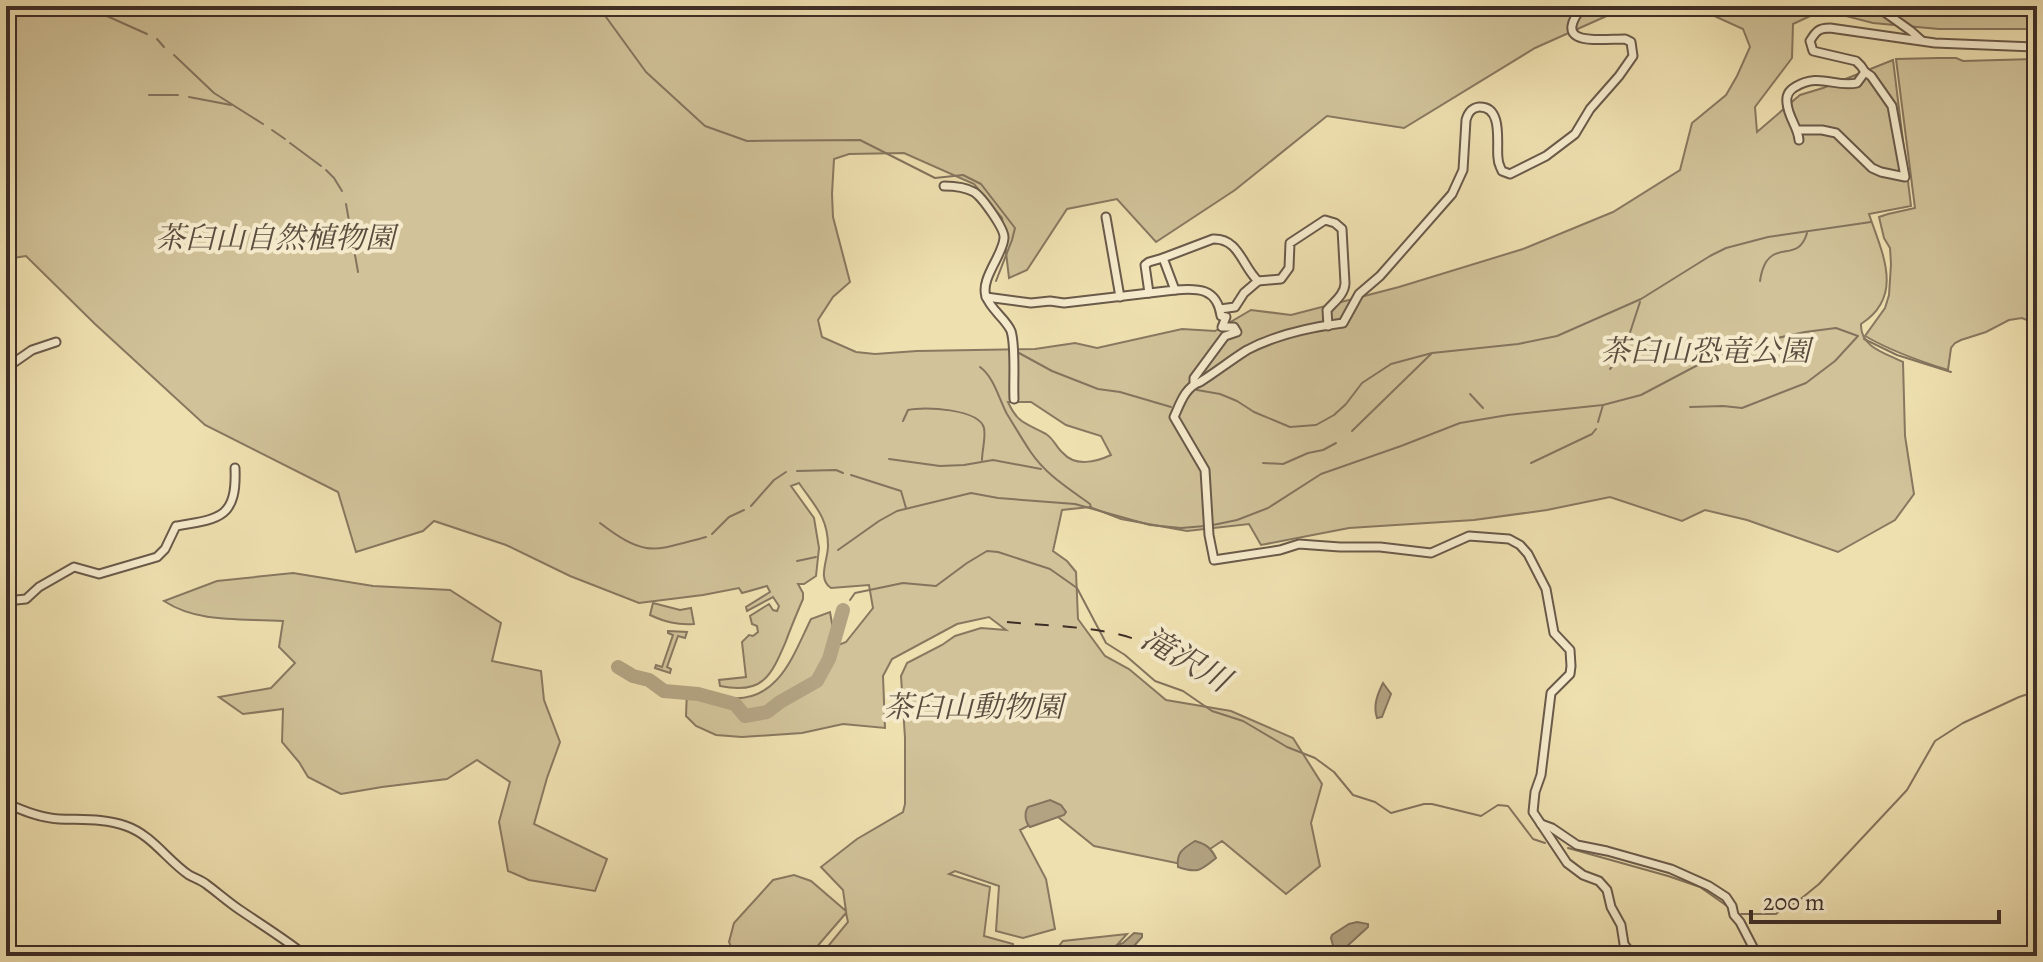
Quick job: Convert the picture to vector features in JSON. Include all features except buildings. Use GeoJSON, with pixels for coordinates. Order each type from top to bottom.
{"type":"FeatureCollection","features":[{"type":"Feature","properties":{"kind":"street"},"geometry":{"type":"LineString","coordinates":[[1583,6],[1572,19],[1572,32],[1584,39],[1625,39],[1631,42],[1633,56],[1590,109],[1575,134],[1546,156],[1510,174],[1502,171],[1498,161],[1498,126],[1494,115],[1480,107],[1473,109],[1466,120],[1463,170],[1452,194],[1380,276],[1359,294],[1343,323],[1295,333],[1256,346],[1194,384],[1174,417],[1205,470],[1209,535],[1214,560],[1299,544],[1380,547],[1431,553],[1469,536],[1509,539],[1528,554],[1546,589],[1554,633],[1570,650],[1571,666],[1570,674],[1551,693],[1548,701],[1541,775],[1533,812],[1567,863],[1583,875],[1599,881],[1607,890],[1611,907],[1621,925],[1624,944],[1633,956]]}},
{"type":"Feature","properties":{"kind":"street"},"geometry":{"type":"LineString","coordinates":[[1876,6],[1922,41]]}},
{"type":"Feature","properties":{"kind":"street"},"geometry":{"type":"LineString","coordinates":[[1865,72],[1857,83],[1851,85],[1823,80],[1797,86],[1789,91],[1786,101],[1788,113],[1799,135],[1822,130],[1836,133],[1872,168],[1905,177],[1892,106],[1871,76],[1856,61],[1813,51],[1810,41],[1815,32],[1820,28],[1830,28],[1922,41],[2037,47]]}},
{"type":"Feature","properties":{"kind":"street"},"geometry":{"type":"LineString","coordinates":[[944,186],[957,186],[973,192],[1001,227],[1004,237],[986,286],[986,297],[1010,329],[1014,346],[1014,399]]}},
{"type":"Feature","properties":{"kind":"street"},"geometry":{"type":"LineString","coordinates":[[1106,217],[1120,297]]}},
{"type":"Feature","properties":{"kind":"street"},"geometry":{"type":"LineString","coordinates":[[1220,309],[1235,307],[1244,293],[1258,281],[1281,279],[1289,268],[1290,243],[1325,220],[1342,229],[1345,289],[1327,310],[1328,326]]}},
{"type":"Feature","properties":{"kind":"street"},"geometry":{"type":"LineString","coordinates":[[1149,293],[1145,265],[1213,239],[1230,243],[1239,251],[1258,281]]}},
{"type":"Feature","properties":{"kind":"street"},"geometry":{"type":"LineString","coordinates":[[1163,258],[1175,290]]}},
{"type":"Feature","properties":{"kind":"street"},"geometry":{"type":"LineString","coordinates":[[986,297],[1031,303],[1064,303],[1175,290],[1205,290],[1216,299],[1221,316],[1226,317],[1222,327],[1234,327],[1237,332],[1225,336],[1194,378],[1194,384]]}},
{"type":"Feature","properties":{"kind":"street"},"geometry":{"type":"LineString","coordinates":[[6,368],[32,350],[56,342]]}},
{"type":"Feature","properties":{"kind":"street"},"geometry":{"type":"LineString","coordinates":[[6,601],[26,599],[39,587],[74,567],[99,574],[157,557],[165,549],[176,526],[224,514],[236,491],[235,468]]}},
{"type":"Feature","properties":{"kind":"street"},"geometry":{"type":"LineString","coordinates":[[6,803],[28,814],[57,819],[85,818],[129,827],[151,841],[189,875],[306,956]]}},
{"type":"Feature","properties":{"kind":"street"},"geometry":{"type":"LineString","coordinates":[[1540,824],[1552,828],[1577,845],[1660,865],[1709,886],[1726,897],[1755,951],[1783,956]]}},
{"type":"Feature","properties":{"kind":"green space"},"geometry":{"type":"Polygon","coordinates":[[[6,6],[1629,6],[1535,48],[1404,128],[1327,116],[1235,190],[1156,242],[1117,199],[1067,209],[1027,270],[1009,278],[1002,218],[974,184],[904,153],[849,154],[834,159],[833,217],[850,282],[833,297],[818,320],[822,337],[856,352],[875,354],[1035,349],[1075,343],[1097,348],[1182,329],[1215,331],[1251,310],[1291,315],[1399,287],[1523,249],[1613,212],[1680,170],[1692,123],[1726,95],[1750,47],[1743,29],[1682,6],[2037,6],[2037,29],[1939,29],[1873,23],[1823,10],[1793,24],[1792,58],[1755,107],[1757,132],[1800,95],[1893,60],[1911,206],[1869,214],[1884,259],[1886,287],[1875,313],[1861,324],[1869,344],[1903,362],[1905,436],[1914,494],[1895,520],[1838,552],[1747,520],[1705,510],[1682,521],[1610,497],[1474,520],[1349,528],[1261,545],[1249,524],[1187,531],[1121,519],[1090,507],[1062,510],[1053,551],[1076,572],[1078,619],[1105,656],[1129,669],[1166,700],[1231,711],[1293,738],[1322,784],[1311,823],[1320,866],[1286,894],[1222,841],[1186,865],[1094,846],[1053,813],[1020,830],[1046,879],[1055,929],[1023,938],[996,931],[999,886],[955,871],[949,874],[990,887],[984,936],[1013,944],[1012,956],[820,956],[848,922],[846,913],[809,956],[735,956],[729,942],[734,923],[773,880],[794,875],[811,881],[846,911],[843,890],[821,867],[857,839],[903,812],[905,738],[901,676],[907,663],[955,636],[981,628],[1006,630],[989,617],[957,624],[892,659],[883,676],[885,728],[843,724],[802,733],[742,737],[716,735],[696,726],[686,716],[687,690],[731,698],[761,692],[783,673],[811,619],[830,612],[836,646],[846,642],[873,608],[869,585],[831,588],[827,584],[824,574],[828,546],[826,527],[799,483],[791,486],[814,518],[819,548],[816,576],[804,584],[798,584],[803,599],[781,653],[764,680],[746,688],[720,686],[719,680],[746,677],[742,642],[758,632],[750,616],[769,604],[777,611],[779,606],[773,597],[747,611],[746,607],[770,592],[767,586],[742,593],[739,588],[639,603],[570,576],[506,545],[434,521],[423,531],[356,552],[338,492],[205,425],[26,256],[6,259],[6,6]],[[1008,402],[1019,419],[1049,436],[1068,457],[1086,462],[1111,455],[1101,436],[1066,425],[1031,402],[1008,402]]]}},
{"type":"Feature","properties":{"kind":"green space"},"geometry":{"type":"Polygon","coordinates":[[[1956,58],[1963,61],[2037,59],[2037,324],[2022,318],[2009,320],[1955,343],[1951,348],[1948,370],[1905,355],[1865,336],[1885,308],[1889,295],[1890,248],[1879,217],[1915,208],[1896,59],[1956,58]]]}},
{"type":"Feature","properties":{"kind":"green space"},"geometry":{"type":"Polygon","coordinates":[[[293,573],[373,586],[450,590],[501,623],[492,661],[541,671],[544,700],[560,742],[534,824],[607,859],[595,891],[529,880],[508,871],[499,822],[510,782],[477,760],[447,779],[341,794],[308,777],[282,742],[283,709],[243,714],[219,697],[271,688],[295,663],[279,647],[283,621],[206,617],[164,601],[217,581],[293,573]]]}},
{"type":"Feature","properties":{"kind":"green space"},"geometry":{"type":"Polygon","coordinates":[[[653,603],[680,610],[691,608],[694,624],[661,620],[650,615],[653,603]]]}},
{"type":"Feature","properties":{"kind":"green space"},"geometry":{"type":"Polygon","coordinates":[[[668,631],[687,632],[685,638],[678,636],[667,667],[671,669],[670,673],[655,668],[656,665],[662,667],[673,635],[668,631]]]}},
{"type":"Feature","properties":{"kind":"green space"},"geometry":{"type":"Polygon","coordinates":[[[1127,934],[1107,956],[1051,956],[1063,941],[1127,934]]]}},
{"type":"Feature","properties":{"kind":"shaded area"},"geometry":{"type":"Polygon","coordinates":[[[1383,683],[1391,694],[1382,717],[1377,718],[1376,700],[1383,683]]]}},
{"type":"Feature","properties":{"kind":"shaded area"},"geometry":{"type":"Polygon","coordinates":[[[1050,800],[1061,805],[1066,812],[1064,815],[1030,827],[1026,817],[1028,807],[1050,800]]]}},
{"type":"Feature","properties":{"kind":"shaded area"},"geometry":{"type":"Polygon","coordinates":[[[1195,841],[1208,847],[1216,858],[1199,870],[1178,867],[1180,854],[1195,841]]]}},
{"type":"Feature","properties":{"kind":"shaded area"},"geometry":{"type":"Polygon","coordinates":[[[1357,922],[1368,924],[1368,927],[1345,948],[1334,949],[1332,935],[1357,922]]]}},
{"type":"Feature","properties":{"kind":"shaded area"},"geometry":{"type":"Polygon","coordinates":[[[1134,933],[1142,934],[1142,937],[1125,956],[1116,956],[1112,952],[1115,946],[1134,933]]]}},
{"type":"Feature","properties":{"kind":"waterway"},"geometry":{"type":"LineString","coordinates":[[598,6],[646,72],[705,126],[747,141],[860,140],[935,178],[963,175],[981,184],[1015,228],[996,281]]}},
{"type":"Feature","properties":{"kind":"waterway"},"geometry":{"type":"LineString","coordinates":[[72,12],[98,12],[147,34]]}},
{"type":"Feature","properties":{"kind":"waterway"},"geometry":{"type":"LineString","coordinates":[[157,39],[164,47]]}},
{"type":"Feature","properties":{"kind":"waterway"},"geometry":{"type":"LineString","coordinates":[[174,55],[214,93],[263,124]]}},
{"type":"Feature","properties":{"kind":"waterway"},"geometry":{"type":"LineString","coordinates":[[149,95],[178,95]]}},
{"type":"Feature","properties":{"kind":"waterway"},"geometry":{"type":"LineString","coordinates":[[189,97],[231,105]]}},
{"type":"Feature","properties":{"kind":"waterway"},"geometry":{"type":"LineString","coordinates":[[272,130],[285,139]]}},
{"type":"Feature","properties":{"kind":"waterway"},"geometry":{"type":"LineString","coordinates":[[290,143],[321,166]]}},
{"type":"Feature","properties":{"kind":"waterway"},"geometry":{"type":"LineString","coordinates":[[326,170],[342,191]]}},
{"type":"Feature","properties":{"kind":"waterway"},"geometry":{"type":"LineString","coordinates":[[346,204],[358,272]]}},
{"type":"Feature","properties":{"kind":"waterway"},"geometry":{"type":"LineString","coordinates":[[1197,390],[1220,394],[1290,427],[1316,425],[1334,415],[1362,383],[1391,364],[1432,353],[1518,344],[1557,336],[1641,299],[1726,248],[1768,237],[1871,222]]}},
{"type":"Feature","properties":{"kind":"waterway"},"geometry":{"type":"LineString","coordinates":[[1760,281],[1771,256],[1799,247],[1807,233]]}},
{"type":"Feature","properties":{"kind":"waterway"},"geometry":{"type":"LineString","coordinates":[[1610,369],[1623,354],[1640,302]]}},
{"type":"Feature","properties":{"kind":"waterway"},"geometry":{"type":"LineString","coordinates":[[1213,525],[1268,508],[1321,474],[1460,423],[1603,405],[1641,395],[1713,357],[1750,344],[1836,328],[1858,336],[1835,361],[1806,383],[1742,408],[1690,407]]}},
{"type":"Feature","properties":{"kind":"waterway"},"geometry":{"type":"LineString","coordinates":[[1864,339],[1897,355],[1951,372]]}},
{"type":"Feature","properties":{"kind":"waterway"},"geometry":{"type":"LineString","coordinates":[[1019,353],[1052,371],[1098,389],[1171,407]]}},
{"type":"Feature","properties":{"kind":"waterway"},"geometry":{"type":"LineString","coordinates":[[1352,431],[1431,354]]}},
{"type":"Feature","properties":{"kind":"waterway"},"geometry":{"type":"LineString","coordinates":[[980,367],[993,382],[1007,414],[1036,460],[1091,507]]}},
{"type":"Feature","properties":{"kind":"waterway"},"geometry":{"type":"LineString","coordinates":[[1470,394],[1483,408]]}},
{"type":"Feature","properties":{"kind":"waterway"},"geometry":{"type":"LineString","coordinates":[[1598,422],[1603,405]]}},
{"type":"Feature","properties":{"kind":"waterway"},"geometry":{"type":"LineString","coordinates":[[903,421],[908,410],[916,409],[950,410],[972,417],[984,428],[982,460]]}},
{"type":"Feature","properties":{"kind":"waterway"},"geometry":{"type":"LineString","coordinates":[[1531,463],[1592,434],[1596,429]]}},
{"type":"Feature","properties":{"kind":"waterway"},"geometry":{"type":"LineString","coordinates":[[1263,463],[1283,464],[1336,443]]}},
{"type":"Feature","properties":{"kind":"waterway"},"geometry":{"type":"LineString","coordinates":[[889,459],[940,466],[993,460],[1041,469]]}},
{"type":"Feature","properties":{"kind":"waterway"},"geometry":{"type":"LineString","coordinates":[[797,471],[836,470],[843,473]]}},
{"type":"Feature","properties":{"kind":"waterway"},"geometry":{"type":"LineString","coordinates":[[751,506],[774,480],[786,472]]}},
{"type":"Feature","properties":{"kind":"waterway"},"geometry":{"type":"LineString","coordinates":[[851,475],[901,491],[906,508]]}},
{"type":"Feature","properties":{"kind":"waterway"},"geometry":{"type":"LineString","coordinates":[[838,550],[897,511],[971,493],[1075,504],[1150,525],[1181,528],[1205,526]]}},
{"type":"Feature","properties":{"kind":"waterway"},"geometry":{"type":"LineString","coordinates":[[712,534],[729,517],[744,510]]}},
{"type":"Feature","properties":{"kind":"waterway"},"geometry":{"type":"LineString","coordinates":[[600,523],[640,547],[661,548],[706,537]]}},
{"type":"Feature","properties":{"kind":"waterway","name":"滝沢川"},"geometry":{"type":"LineString","coordinates":[[850,600],[855,593],[903,583],[936,586],[987,551],[1050,569],[1077,588],[1106,643],[1155,681],[1183,691],[1212,711],[1243,721],[1287,747],[1315,758],[1334,772],[1353,795],[1375,802],[1391,813],[1432,804],[1481,816],[1498,805],[1508,806],[1533,839],[1545,843]]}},
{"type":"Feature","properties":{"kind":"waterway"},"geometry":{"type":"LineString","coordinates":[[797,561],[816,557]]}},
{"type":"Feature","properties":{"kind":"waterway","name":"滝沢川"},"geometry":{"type":"LineString","coordinates":[[618,667],[633,676],[649,680],[664,691],[698,694],[735,704],[745,716],[767,712],[817,681],[829,659],[843,610]]}},
{"type":"Feature","properties":{"kind":"waterway"},"geometry":{"type":"LineString","coordinates":[[1741,914],[1776,914],[1797,902],[1819,884],[1907,790],[1935,741],[1963,723],[2037,691]]}},
{"type":"Feature","properties":{"kind":"waterway"},"geometry":{"type":"LineString","coordinates":[[1568,848],[1700,887],[1727,906]]}},
{"type":"Feature","properties":{"kind":"railway"},"geometry":{"type":"LineString","coordinates":[[1007,622],[1094,630],[1127,637],[1145,643],[1178,668],[1211,681]]}},
{"type":"Feature","properties":{"kind":"park label","name":"茶臼山自然植物園"},"geometry":{"type":"Point","coordinates":[275,238]}},
{"type":"Feature","properties":{"kind":"park label","name":"茶臼山恐竜公園"},"geometry":{"type":"Point","coordinates":[1705,351]}},
{"type":"Feature","properties":{"kind":"park label","name":"茶臼山動物園"},"geometry":{"type":"Point","coordinates":[973,707]}}]}
